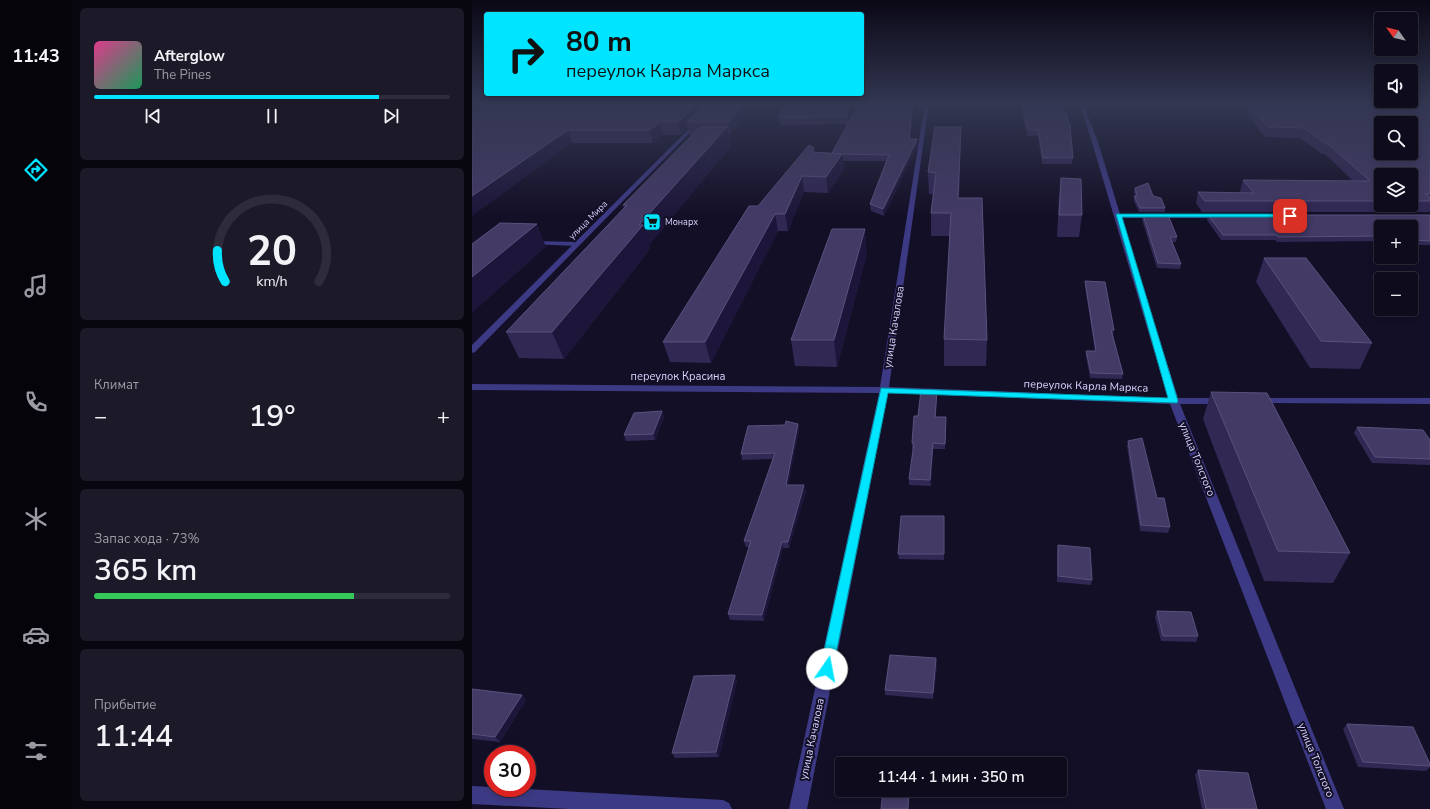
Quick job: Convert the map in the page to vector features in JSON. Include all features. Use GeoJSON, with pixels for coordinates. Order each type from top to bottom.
{"type":"FeatureCollection","features":[{"type":"Feature","properties":{"kind":"street","name":"улица Мира"},"geometry":{"type":"LineString","coordinates":[[472,350],[680,141]]}},
{"type":"Feature","properties":{"kind":"street","name":"улица Качалова"},"geometry":{"type":"LineString","coordinates":[[798,809],[884,390],[922,141]]}},
{"type":"Feature","properties":{"kind":"street","name":"улица Толстого"},"geometry":{"type":"LineString","coordinates":[[1094,141],[1174,401],[1336,809]]}},
{"type":"Feature","properties":{"kind":"street"},"geometry":{"type":"LineString","coordinates":[[1118,216],[1230,216]]}},
{"type":"Feature","properties":{"kind":"street"},"geometry":{"type":"LineString","coordinates":[[524,243],[577,244]]}},
{"type":"Feature","properties":{"kind":"street","name":"переулок Красина"},"geometry":{"type":"LineString","coordinates":[[472,387],[884,390]]}},
{"type":"Feature","properties":{"kind":"street","name":"переулок Карла Маркса"},"geometry":{"type":"LineString","coordinates":[[884,390],[1174,401],[1236,401]]}},
{"type":"Feature","properties":{"kind":"street"},"geometry":{"type":"LineString","coordinates":[[1252,401],[1430,401]]}},
{"type":"Feature","properties":{"kind":"street"},"geometry":{"type":"LineString","coordinates":[[472,795],[723,809]]}},
{"type":"Feature","properties":{"kind":"building"},"geometry":{"type":"Polygon","coordinates":[[[472,141],[552,141],[472,196],[472,141]]]}},
{"type":"Feature","properties":{"kind":"building"},"geometry":{"type":"Polygon","coordinates":[[[686,141],[715,141],[639,225],[643,225],[552,332],[506,332],[627,205],[623,205],[686,141]]]}},
{"type":"Feature","properties":{"kind":"building"},"geometry":{"type":"Polygon","coordinates":[[[839,141],[916,141],[883,209],[870,204],[889,155],[832,153],[839,141]]]}},
{"type":"Feature","properties":{"kind":"building"},"geometry":{"type":"Polygon","coordinates":[[[933,141],[960,141],[958,198],[982,198],[987,340],[944,339],[951,213],[931,213],[936,173],[928,172],[933,141]]]}},
{"type":"Feature","properties":{"kind":"building"},"geometry":{"type":"Polygon","coordinates":[[[1040,141],[1071,141],[1073,158],[1043,158],[1040,141]]]}},
{"type":"Feature","properties":{"kind":"building"},"geometry":{"type":"Polygon","coordinates":[[[1322,141],[1374,141],[1374,160],[1418,160],[1418,141],[1430,141],[1430,194],[1425,194],[1430,198],[1430,201],[1418,201],[1418,168],[1374,168],[1374,201],[1205,201],[1198,192],[1254,193],[1243,180],[1370,181],[1328,144],[1322,141]]]}},
{"type":"Feature","properties":{"kind":"building"},"geometry":{"type":"Polygon","coordinates":[[[809,145],[814,148],[812,152],[842,154],[826,177],[802,176],[785,214],[775,214],[705,342],[663,342],[749,206],[758,206],[809,145]]]}},
{"type":"Feature","properties":{"kind":"building"},"geometry":{"type":"Polygon","coordinates":[[[1061,178],[1081,179],[1082,215],[1059,215],[1061,178]]]}},
{"type":"Feature","properties":{"kind":"building"},"geometry":{"type":"Polygon","coordinates":[[[1148,183],[1153,196],[1161,198],[1165,208],[1140,208],[1134,196],[1137,196],[1135,188],[1148,183]]]}},
{"type":"Feature","properties":{"kind":"building"},"geometry":{"type":"Polygon","coordinates":[[[1143,215],[1168,215],[1177,237],[1170,237],[1181,264],[1158,263],[1143,215]]]}},
{"type":"Feature","properties":{"kind":"building"},"geometry":{"type":"Polygon","coordinates":[[[1208,215],[1430,215],[1430,241],[1418,240],[1418,220],[1374,220],[1374,236],[1278,237],[1277,235],[1223,235],[1208,215]]]}},
{"type":"Feature","properties":{"kind":"building"},"geometry":{"type":"Polygon","coordinates":[[[500,223],[537,224],[472,277],[472,244],[500,223]]]}},
{"type":"Feature","properties":{"kind":"building"},"geometry":{"type":"Polygon","coordinates":[[[832,229],[865,229],[834,340],[791,340],[832,229]]]}},
{"type":"Feature","properties":{"kind":"building"},"geometry":{"type":"Polygon","coordinates":[[[1264,258],[1306,258],[1372,343],[1321,341],[1264,258]]]}},
{"type":"Feature","properties":{"kind":"building"},"geometry":{"type":"Polygon","coordinates":[[[1085,281],[1105,282],[1114,330],[1111,330],[1123,374],[1091,373],[1086,351],[1096,351],[1085,281]]]}},
{"type":"Feature","properties":{"kind":"building"},"geometry":{"type":"Polygon","coordinates":[[[921,390],[937,391],[935,417],[946,417],[945,444],[933,443],[930,480],[909,479],[914,443],[912,443],[914,416],[918,416],[921,390]]]}},
{"type":"Feature","properties":{"kind":"building"},"geometry":{"type":"Polygon","coordinates":[[[1211,392],[1267,393],[1350,553],[1278,551],[1211,392]]]}},
{"type":"Feature","properties":{"kind":"building"},"geometry":{"type":"Polygon","coordinates":[[[662,411],[653,434],[624,435],[634,413],[662,411]]]}},
{"type":"Feature","properties":{"kind":"building"},"geometry":{"type":"Polygon","coordinates":[[[786,421],[798,424],[786,485],[804,485],[788,542],[782,542],[762,615],[728,614],[751,541],[744,541],[775,453],[741,454],[748,426],[785,425],[786,421]]]}},
{"type":"Feature","properties":{"kind":"building"},"geometry":{"type":"Polygon","coordinates":[[[1357,427],[1423,430],[1430,440],[1430,459],[1375,457],[1357,427]]]}},
{"type":"Feature","properties":{"kind":"building"},"geometry":{"type":"Polygon","coordinates":[[[1142,438],[1157,498],[1164,498],[1170,527],[1141,525],[1128,441],[1142,438]]]}},
{"type":"Feature","properties":{"kind":"building"},"geometry":{"type":"Polygon","coordinates":[[[901,516],[944,516],[944,554],[898,554],[901,516]]]}},
{"type":"Feature","properties":{"kind":"building"},"geometry":{"type":"Polygon","coordinates":[[[1058,545],[1090,548],[1092,580],[1058,576],[1058,545]]]}},
{"type":"Feature","properties":{"kind":"building"},"geometry":{"type":"Polygon","coordinates":[[[1157,611],[1191,612],[1198,636],[1163,636],[1157,611]]]}},
{"type":"Feature","properties":{"kind":"building"},"geometry":{"type":"Polygon","coordinates":[[[890,655],[936,658],[933,693],[885,690],[890,655]]]}},
{"type":"Feature","properties":{"kind":"building"},"geometry":{"type":"Polygon","coordinates":[[[735,675],[716,752],[672,753],[694,676],[735,675]]]}},
{"type":"Feature","properties":{"kind":"building"},"geometry":{"type":"Polygon","coordinates":[[[472,689],[522,695],[495,737],[472,734],[472,689]]]}},
{"type":"Feature","properties":{"kind":"building"},"geometry":{"type":"Polygon","coordinates":[[[1347,724],[1413,727],[1430,766],[1363,762],[1347,724]]]}},
{"type":"Feature","properties":{"kind":"building"},"geometry":{"type":"Polygon","coordinates":[[[1198,770],[1248,773],[1257,809],[1206,809],[1198,770]]]}},
{"type":"Feature","properties":{"kind":"building"},"geometry":{"type":"Polygon","coordinates":[[[882,797],[909,797],[908,809],[881,809],[882,797]]]}},
{"type":"Feature","properties":{"kind":"place","name":"Монарх"},"geometry":{"type":"Point","coordinates":[652,222]}},
{"type":"Feature","properties":{"kind":"route"},"geometry":{"type":"LineString","coordinates":[[827,669],[884,390],[1174,401],[1118,216],[1290,216]]}}]}
